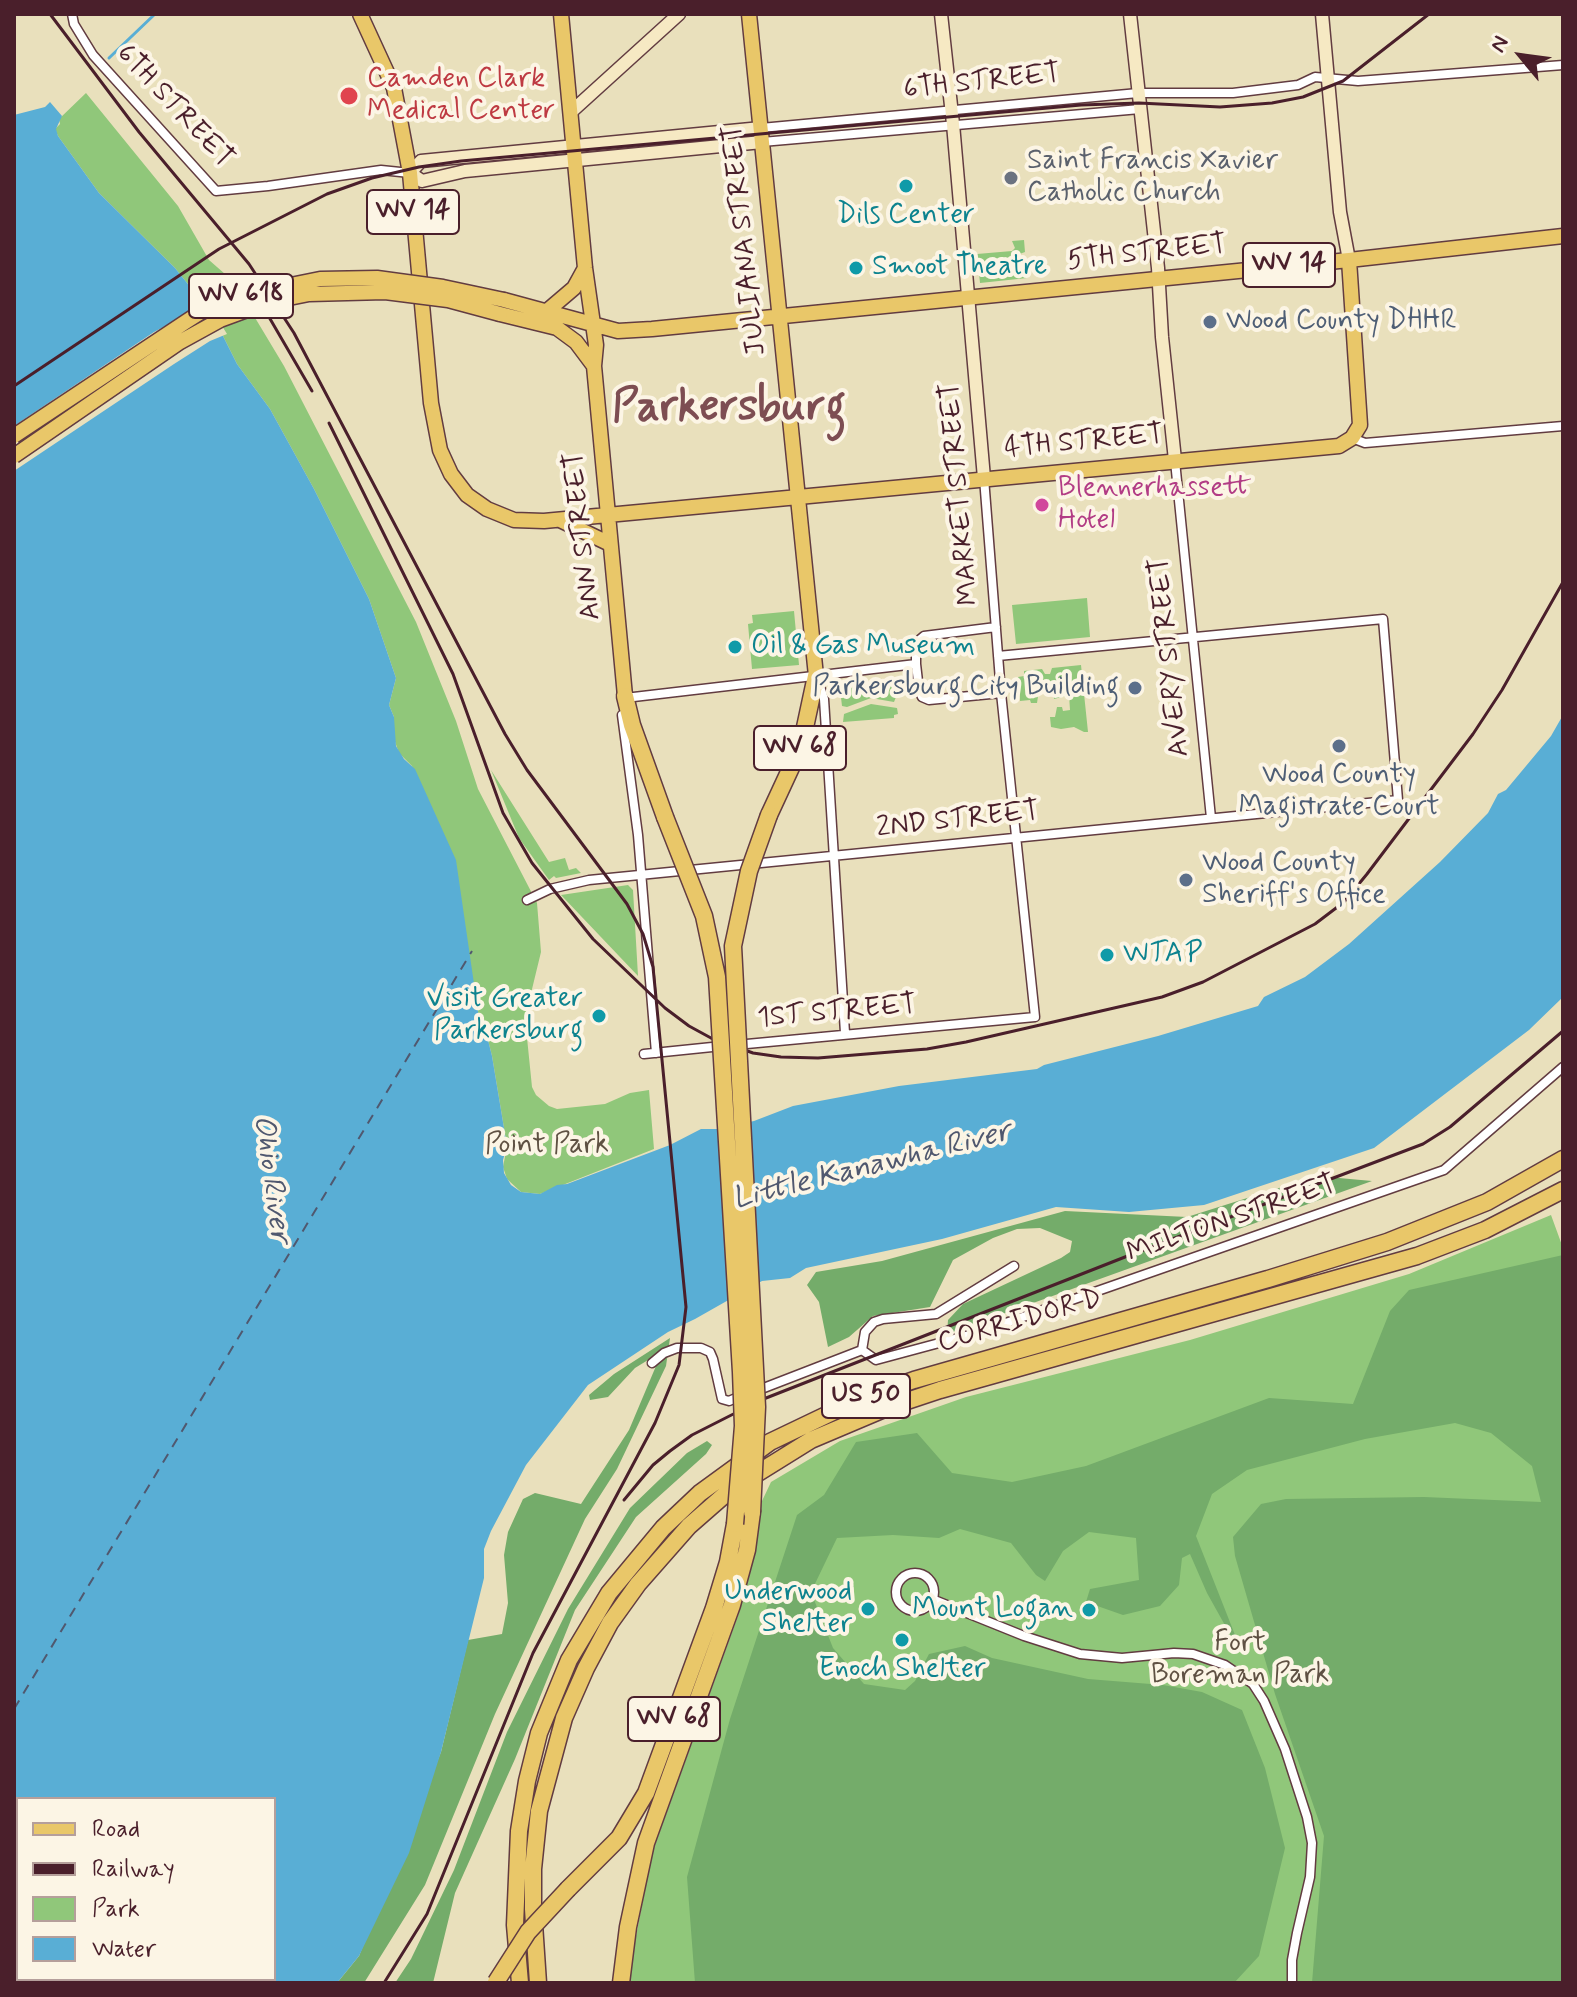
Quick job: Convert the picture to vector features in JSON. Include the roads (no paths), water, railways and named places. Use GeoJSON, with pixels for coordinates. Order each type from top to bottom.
{"type":"FeatureCollection","features":[{"type":"Feature","properties":{"kind":"highway","name":"WV 68"},"geometry":{"type":"LineString","coordinates":[[621,1983],[628,1927],[646,1843],[732,1605],[747,1550],[757,1407],[733,946],[742,894],[769,815],[801,746],[816,676]]}},
{"type":"Feature","properties":{"kind":"highway","name":"WV 68"},"geometry":{"type":"LineString","coordinates":[[496,1983],[528,1932],[619,1838],[646,1793],[714,1608],[728,1562],[735,1524],[742,1399],[717,977],[704,916],[665,817],[632,725],[625,696]]}},
{"type":"Feature","properties":{"kind":"highway","name":"CORRIDOR D"},"geometry":{"type":"LineString","coordinates":[[520,1983],[515,1925],[519,1831],[539,1733],[569,1660],[609,1593],[663,1528],[700,1493],[770,1442],[862,1398],[914,1380],[1387,1242],[1487,1202],[1563,1159]]}},
{"type":"Feature","properties":{"kind":"highway","name":"CORRIDOR D"},"geometry":{"type":"LineString","coordinates":[[538,1983],[533,1909],[539,1811],[564,1718],[610,1623],[638,1584],[689,1526],[729,1491],[811,1440],[889,1407],[1417,1256],[1485,1230],[1563,1190]]}},
{"type":"Feature","properties":{"kind":"main road","name":"WV 14"},"geometry":{"type":"LineString","coordinates":[[360,14],[394,88],[410,173],[431,403],[446,464],[467,495],[487,509],[514,520],[606,513]]}},
{"type":"Feature","properties":{"kind":"main road","name":"ANN STREET"},"geometry":{"type":"LineString","coordinates":[[561,14],[585,268],[596,345],[594,366],[606,513],[625,696]]}},
{"type":"Feature","properties":{"kind":"main road","name":"JULIANA STREET"},"geometry":{"type":"LineString","coordinates":[[749,14],[816,676]]}},
{"type":"Feature","properties":{"kind":"main road","name":"5TH STREET"},"geometry":{"type":"LineString","coordinates":[[547,311],[618,331],[696,326],[1563,236]]}},
{"type":"Feature","properties":{"kind":"main road","name":"WV 14"},"geometry":{"type":"LineString","coordinates":[[1349,260],[1360,425],[1352,438]]}},
{"type":"Feature","properties":{"kind":"main road"},"geometry":{"type":"LineString","coordinates":[[547,311],[574,288],[585,268]]}},
{"type":"Feature","properties":{"kind":"main road","name":"WV 618"},"geometry":{"type":"LineString","coordinates":[[14,436],[204,310],[241,295],[320,279],[377,278],[443,287],[557,328],[576,342],[594,366]]}},
{"type":"Feature","properties":{"kind":"main road","name":"WV 618"},"geometry":{"type":"LineString","coordinates":[[14,456],[180,342],[220,320],[269,302],[309,294],[385,292],[547,311]]}},
{"type":"Feature","properties":{"kind":"main road"},"geometry":{"type":"LineString","coordinates":[[596,345],[609,340],[618,331]]}},
{"type":"Feature","properties":{"kind":"main road","name":"4TH STREET"},"geometry":{"type":"LineString","coordinates":[[606,513],[1339,446],[1352,438]]}},
{"type":"Feature","properties":{"kind":"main road"},"geometry":{"type":"LineString","coordinates":[[557,519],[610,544]]}},
{"type":"Feature","properties":{"kind":"street","name":"6TH STREET"},"geometry":{"type":"LineString","coordinates":[[72,14],[74,24],[93,55],[216,191],[381,170],[410,173],[421,161],[574,153],[953,118],[1140,109]]}},
{"type":"Feature","properties":{"kind":"street"},"geometry":{"type":"LineString","coordinates":[[571,112],[679,14]]}},
{"type":"Feature","properties":{"kind":"street","name":"MARKET STREET"},"geometry":{"type":"LineString","coordinates":[[941,14],[953,118],[1001,693],[1035,1017]]}},
{"type":"Feature","properties":{"kind":"street","name":"AVERY STREET"},"geometry":{"type":"LineString","coordinates":[[1130,14],[1211,818]]}},
{"type":"Feature","properties":{"kind":"street"},"geometry":{"type":"LineString","coordinates":[[1322,14],[1340,212],[1349,260]]}},
{"type":"Feature","properties":{"kind":"street","name":"6TH STREET"},"geometry":{"type":"LineString","coordinates":[[762,135],[953,118],[1138,93],[1233,93],[1298,85],[1315,77],[1329,80],[1390,79],[1563,65]]}},
{"type":"Feature","properties":{"kind":"street","name":"4TH STREET"},"geometry":{"type":"LineString","coordinates":[[1352,438],[1365,443],[1563,426]]}},
{"type":"Feature","properties":{"kind":"street","name":"2ND STREET"},"geometry":{"type":"LineString","coordinates":[[527,900],[550,889],[589,880],[1398,800],[1383,619],[1193,637]]}},
{"type":"Feature","properties":{"kind":"street"},"geometry":{"type":"LineString","coordinates":[[996,627],[924,636],[918,641],[916,664],[919,690],[929,700],[1001,693]]}},
{"type":"Feature","properties":{"kind":"street"},"geometry":{"type":"LineString","coordinates":[[998,656],[1193,637]]}},
{"type":"Feature","properties":{"kind":"street"},"geometry":{"type":"LineString","coordinates":[[625,696],[717,689],[916,664]]}},
{"type":"Feature","properties":{"kind":"street","name":"JULIANA STREET"},"geometry":{"type":"LineString","coordinates":[[816,676],[824,699],[845,1033]]}},
{"type":"Feature","properties":{"kind":"street","name":"ANN STREET"},"geometry":{"type":"LineString","coordinates":[[625,696],[622,710],[641,875],[656,1053]]}},
{"type":"Feature","properties":{"kind":"street","name":"1ST STREET"},"geometry":{"type":"LineString","coordinates":[[644,1054],[1035,1017]]}},
{"type":"Feature","properties":{"kind":"street","name":"MILTON STREET"},"geometry":{"type":"LineString","coordinates":[[652,1363],[664,1353],[677,1348],[690,1346],[710,1352],[722,1399],[729,1401],[862,1350],[876,1360],[980,1332],[1444,1170],[1563,1067]]}},
{"type":"Feature","properties":{"kind":"street"},"geometry":{"type":"LineString","coordinates":[[862,1350],[865,1332],[874,1322],[936,1314],[1014,1266]]}},
{"type":"Feature","properties":{"kind":"street"},"geometry":{"type":"LineString","coordinates":[[922,1574],[933,1587],[932,1599],[924,1609],[911,1611],[896,1598],[897,1585],[904,1576],[922,1574]]}},
{"type":"Feature","properties":{"kind":"street"},"geometry":{"type":"LineString","coordinates":[[932,1599],[1024,1636],[1080,1654],[1122,1658],[1193,1654],[1225,1665],[1253,1684],[1285,1749],[1312,1843],[1310,1877],[1292,1960],[1292,1983]]}},
{"type":"Feature","properties":{"kind":"water"},"geometry":{"type":"Polygon","coordinates":[[[50,102],[62,116],[56,129],[58,136],[99,193],[175,268],[212,314],[237,364],[270,409],[369,599],[396,678],[389,705],[394,717],[396,746],[415,769],[456,860],[481,1032],[488,1040],[492,1056],[507,1146],[503,1160],[504,1173],[511,1185],[521,1192],[540,1194],[557,1185],[670,1145],[701,1129],[754,1121],[793,1106],[899,1086],[1037,1069],[1258,1006],[1264,997],[1305,977],[1349,944],[1440,862],[1488,813],[1498,794],[1506,790],[1551,736],[1563,715],[1563,997],[1529,1030],[1374,1148],[1204,1205],[1129,1212],[1056,1207],[942,1239],[806,1268],[790,1278],[762,1281],[668,1332],[588,1385],[526,1465],[491,1531],[484,1549],[484,1578],[441,1752],[409,1853],[359,1956],[337,1983],[14,1983],[14,115],[45,107],[50,102]]]}},
{"type":"Feature","properties":{"kind":"waterway"},"geometry":{"type":"LineString","coordinates":[[109,58],[155,14]]}},
{"type":"Feature","properties":{"kind":"railway"},"geometry":{"type":"LineString","coordinates":[[50,14],[139,132],[249,264],[294,333],[505,734],[527,770],[627,904],[643,934],[653,967],[686,1307],[679,1365],[655,1423],[533,1653],[427,1914],[384,1983]]}},
{"type":"Feature","properties":{"kind":"railway"},"geometry":{"type":"LineString","coordinates":[[14,386],[219,249],[327,194],[372,178],[461,161],[1081,105],[1139,103],[1220,107],[1272,103],[1303,97],[1343,81],[1429,14]]}},
{"type":"Feature","properties":{"kind":"railway"},"geometry":{"type":"LineString","coordinates":[[262,305],[312,391]]}},
{"type":"Feature","properties":{"kind":"railway"},"geometry":{"type":"LineString","coordinates":[[329,423],[453,674],[503,813],[532,863],[593,939],[665,1008],[711,1038],[753,1053],[781,1057],[818,1058],[927,1049],[1162,997],[1203,982],[1315,924],[1344,902],[1473,734],[1502,690],[1563,582]]}},
{"type":"Feature","properties":{"kind":"railway"},"geometry":{"type":"LineString","coordinates":[[624,1500],[653,1465],[670,1451],[692,1435],[761,1400],[1423,1144],[1450,1127],[1563,1031]]}},
{"type":"Feature","properties":{"kind":"place","name":"Camden Clark Medical Center"},"geometry":{"type":"Point","coordinates":[349,96]}},
{"type":"Feature","properties":{"kind":"place","name":"Saint Francis Xavier Catholic Church"},"geometry":{"type":"Point","coordinates":[1011,178]}},
{"type":"Feature","properties":{"kind":"place","name":"Dils Center"},"geometry":{"type":"Point","coordinates":[906,186]}},
{"type":"Feature","properties":{"kind":"place","name":"Smoot Theatre"},"geometry":{"type":"Point","coordinates":[856,268]}},
{"type":"Feature","properties":{"kind":"place","name":"Wood County DHHR"},"geometry":{"type":"Point","coordinates":[1210,322]}},
{"type":"Feature","properties":{"kind":"place","name":"Blennerhassett Hotel"},"geometry":{"type":"Point","coordinates":[1042,505]}},
{"type":"Feature","properties":{"kind":"place","name":"Oil & Gas Museum"},"geometry":{"type":"Point","coordinates":[735,647]}},
{"type":"Feature","properties":{"kind":"place","name":"Parkersburg City Building"},"geometry":{"type":"Point","coordinates":[1135,688]}},
{"type":"Feature","properties":{"kind":"place","name":"Wood County Magistrate Court"},"geometry":{"type":"Point","coordinates":[1339,746]}},
{"type":"Feature","properties":{"kind":"place","name":"Wood County Sheriff's Office"},"geometry":{"type":"Point","coordinates":[1186,880]}},
{"type":"Feature","properties":{"kind":"place","name":"WTAP"},"geometry":{"type":"Point","coordinates":[1107,955]}},
{"type":"Feature","properties":{"kind":"place","name":"Visit Greater Parkersburg"},"geometry":{"type":"Point","coordinates":[599,1016]}},
{"type":"Feature","properties":{"kind":"place","name":"Underwood Shelter"},"geometry":{"type":"Point","coordinates":[868,1609]}},
{"type":"Feature","properties":{"kind":"place","name":"Mount Logan"},"geometry":{"type":"Point","coordinates":[1089,1610]}},
{"type":"Feature","properties":{"kind":"place","name":"Enoch Shelter"},"geometry":{"type":"Point","coordinates":[902,1640]}},
{"type":"Feature","properties":{"kind":"district","name":"Parkersburg"},"geometry":{"type":"Point","coordinates":[729,410]}},
{"type":"Feature","properties":{"kind":"park label","name":"Point Park"},"geometry":{"type":"Point","coordinates":[547,1146]}},
{"type":"Feature","properties":{"kind":"park label","name":"Fort Boreman Park"},"geometry":{"type":"Point","coordinates":[1240,1660]}},
{"type":"Feature","properties":{"kind":"water label","name":"Little Kanawha River"},"geometry":{"type":"Point","coordinates":[872,1167]}},
{"type":"Feature","properties":{"kind":"water label","name":"Ohio River"},"geometry":{"type":"Point","coordinates":[270,1179]}}]}
